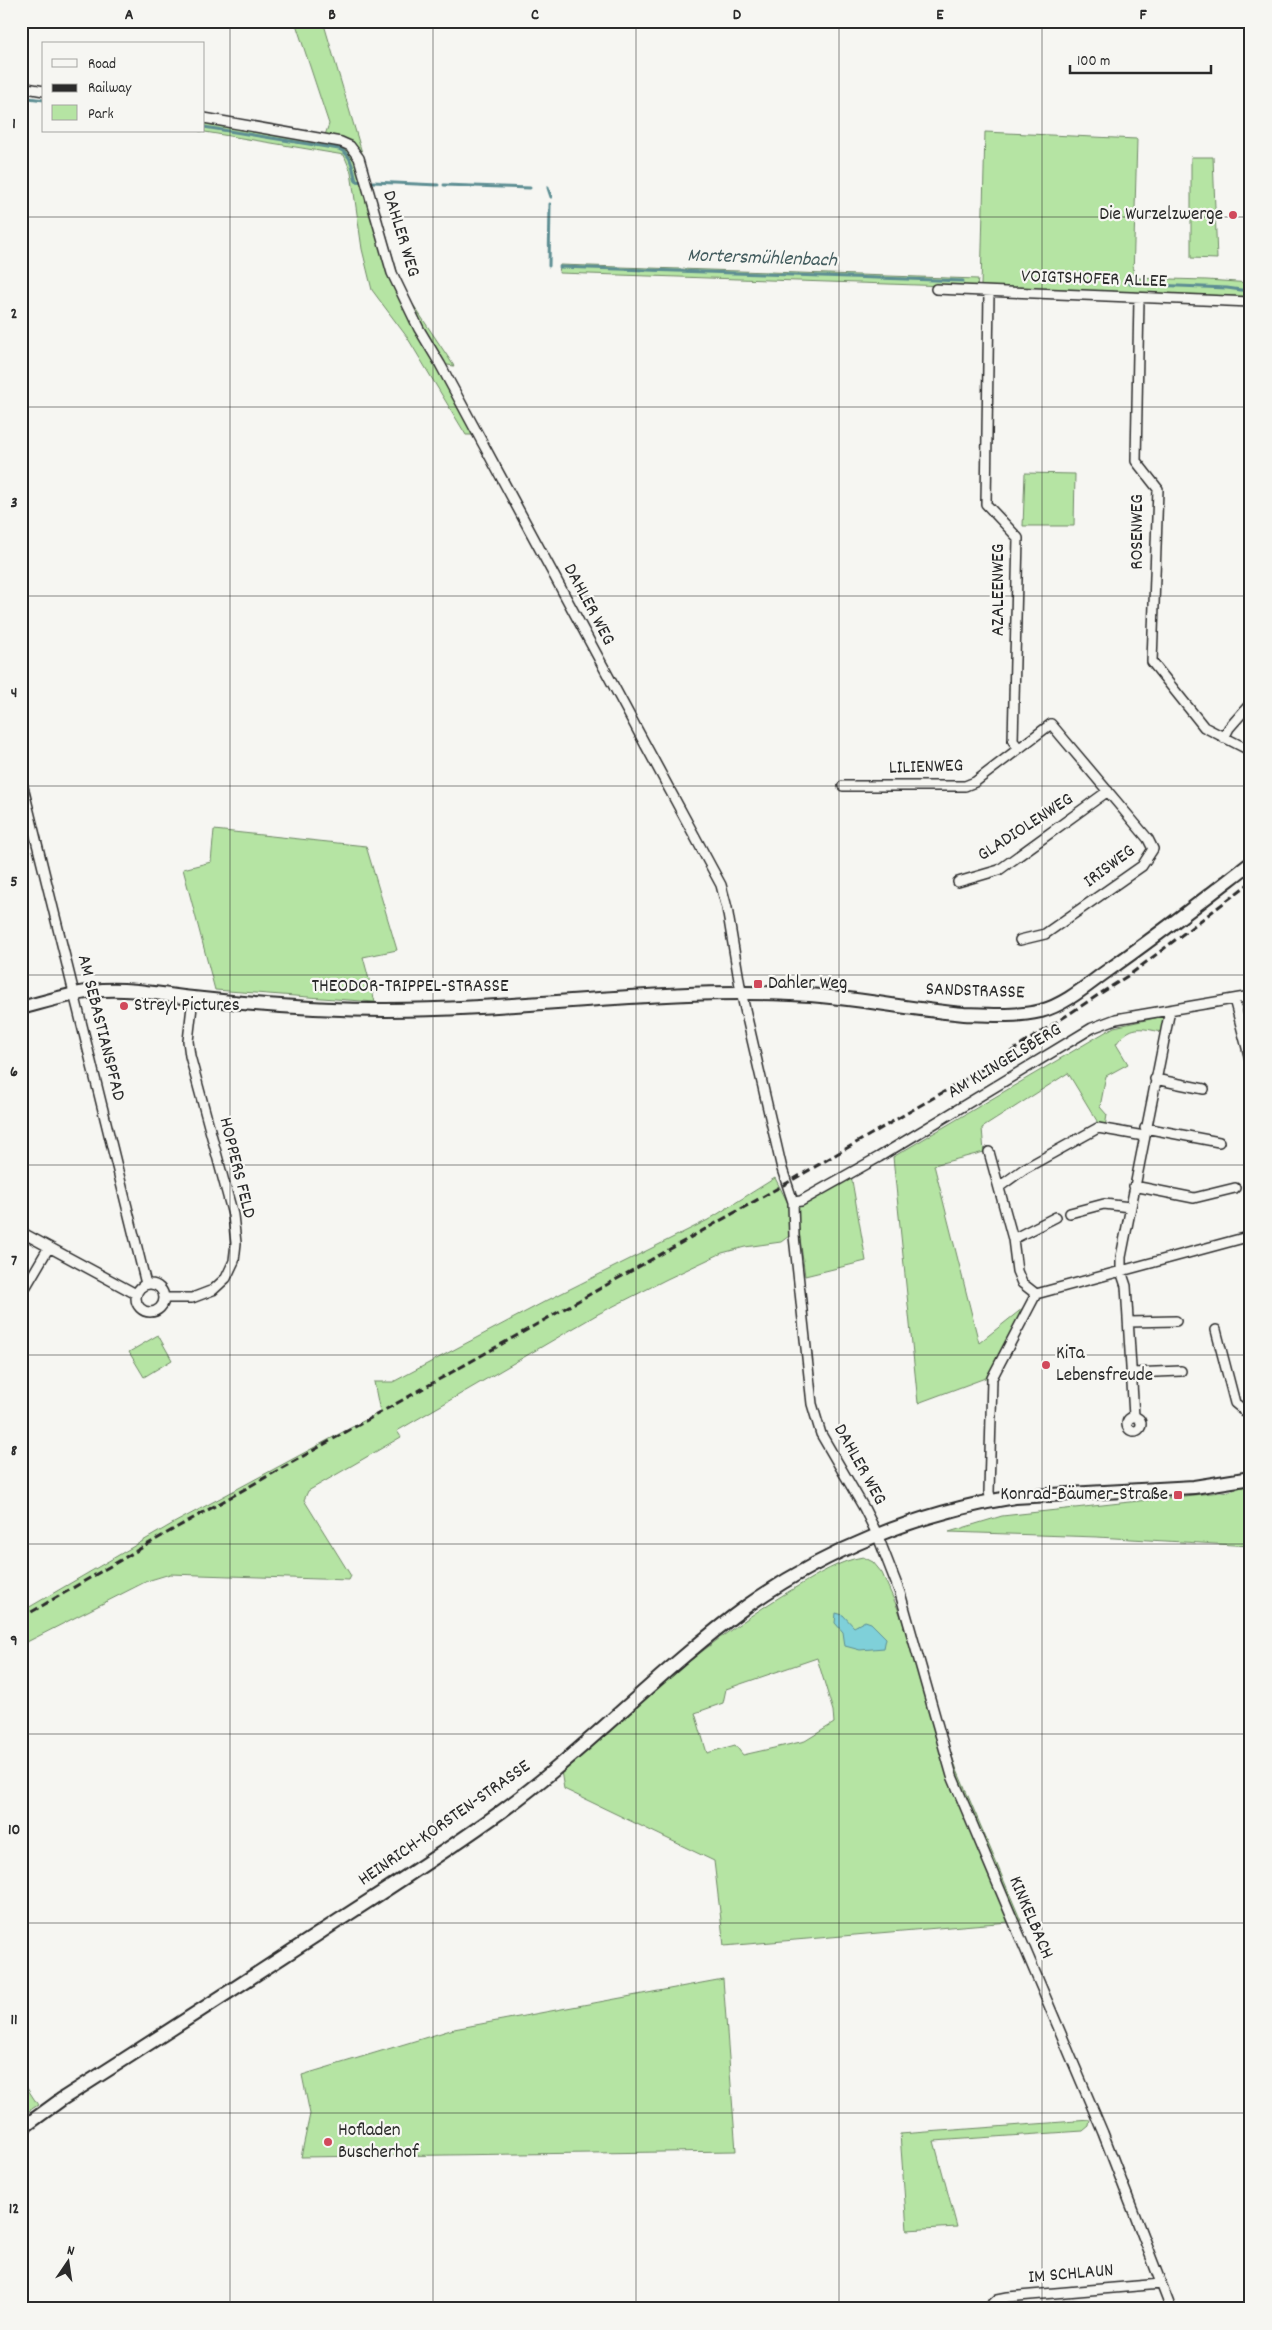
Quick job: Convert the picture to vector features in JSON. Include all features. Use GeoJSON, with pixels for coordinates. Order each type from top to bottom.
{"type":"FeatureCollection","features":[{"type":"Feature","properties":{"kind":"street"},"geometry":{"type":"LineString","coordinates":[[21,87],[42,91]]}},
{"type":"Feature","properties":{"kind":"street","name":"DAHLER WEG"},"geometry":{"type":"LineString","coordinates":[[205,118],[341,142],[350,146],[359,158],[392,273],[419,329],[440,364],[721,885],[727,908],[741,992],[782,1169],[793,1202],[794,1236],[812,1404],[821,1434],[877,1534]]}},
{"type":"Feature","properties":{"kind":"street","name":"VOIGTSHOFER ALLEE"},"geometry":{"type":"LineString","coordinates":[[936,289],[1251,302]]}},
{"type":"Feature","properties":{"kind":"street","name":"AZALEENWEG"},"geometry":{"type":"LineString","coordinates":[[990,292],[986,504],[1018,538],[1013,742],[1018,748]]}},
{"type":"Feature","properties":{"kind":"street","name":"ROSENWEG"},"geometry":{"type":"LineString","coordinates":[[1139,298],[1136,461],[1158,489],[1152,662],[1204,727],[1224,738]]}},
{"type":"Feature","properties":{"kind":"street"},"geometry":{"type":"LineString","coordinates":[[1251,703],[1229,728],[1224,738],[1251,751]]}},
{"type":"Feature","properties":{"kind":"street","name":"LILIENWEG"},"geometry":{"type":"LineString","coordinates":[[843,786],[965,786],[975,782],[1052,724]]}},
{"type":"Feature","properties":{"kind":"street","name":"IRISWEG"},"geometry":{"type":"LineString","coordinates":[[1020,940],[1045,934],[1142,866],[1149,858],[1153,849],[1148,838],[1052,724]]}},
{"type":"Feature","properties":{"kind":"street","name":"AM SEBASTIANSPFAD"},"geometry":{"type":"LineString","coordinates":[[21,779],[76,994],[146,1284]]}},
{"type":"Feature","properties":{"kind":"street","name":"GLADIOLENWEG"},"geometry":{"type":"LineString","coordinates":[[958,882],[999,870],[1108,791]]}},
{"type":"Feature","properties":{"kind":"street","name":"SANDSTRASSE"},"geometry":{"type":"LineString","coordinates":[[741,992],[833,997],[940,1012],[978,1015],[1014,1015],[1041,1010],[1063,1002],[1153,939],[1251,862]]}},
{"type":"Feature","properties":{"kind":"street","name":"THEODOR-TRIPPEL-STRASSE"},"geometry":{"type":"LineString","coordinates":[[21,1008],[76,994],[103,990],[126,990],[193,998],[303,1007],[384,1010],[454,1009],[638,995],[741,992]]}},
{"type":"Feature","properties":{"kind":"street","name":"AM KLINGELSBERG"},"geometry":{"type":"LineString","coordinates":[[793,1202],[801,1200],[879,1157],[1092,1028],[1116,1019],[1251,996]]}},
{"type":"Feature","properties":{"kind":"street","name":"HOPPERS FELD"},"geometry":{"type":"LineString","coordinates":[[164,1298],[192,1298],[213,1290],[226,1278],[234,1261],[236,1244],[233,1215],[190,1056],[188,1041],[193,998]]}},
{"type":"Feature","properties":{"kind":"street"},"geometry":{"type":"LineString","coordinates":[[1234,999],[1251,1063]]}},
{"type":"Feature","properties":{"kind":"street"},"geometry":{"type":"LineString","coordinates":[[1134,1416],[1126,1286],[1121,1272],[1121,1258],[1170,1010]]}},
{"type":"Feature","properties":{"kind":"street"},"geometry":{"type":"LineString","coordinates":[[1155,1079],[1204,1089]]}},
{"type":"Feature","properties":{"kind":"street"},"geometry":{"type":"LineString","coordinates":[[999,1187],[1024,1169],[1098,1128],[1219,1142]]}},
{"type":"Feature","properties":{"kind":"street"},"geometry":{"type":"LineString","coordinates":[[988,1152],[1013,1239],[1017,1271],[1022,1283],[1036,1294]]}},
{"type":"Feature","properties":{"kind":"street"},"geometry":{"type":"LineString","coordinates":[[1134,1186],[1194,1198],[1235,1188]]}},
{"type":"Feature","properties":{"kind":"street"},"geometry":{"type":"LineString","coordinates":[[1070,1213],[1104,1204],[1130,1207]]}},
{"type":"Feature","properties":{"kind":"street"},"geometry":{"type":"LineString","coordinates":[[1013,1239],[1056,1217]]}},
{"type":"Feature","properties":{"kind":"street"},"geometry":{"type":"LineString","coordinates":[[21,1232],[136,1294]]}},
{"type":"Feature","properties":{"kind":"street"},"geometry":{"type":"LineString","coordinates":[[991,1501],[989,1492],[992,1378],[1036,1294],[1251,1236]]}},
{"type":"Feature","properties":{"kind":"street"},"geometry":{"type":"LineString","coordinates":[[21,1290],[25,1288],[49,1248]]}},
{"type":"Feature","properties":{"kind":"street"},"geometry":{"type":"LineString","coordinates":[[146,1284],[159,1287],[164,1298],[159,1309],[148,1312],[137,1304],[136,1294],[146,1284]]}},
{"type":"Feature","properties":{"kind":"street"},"geometry":{"type":"LineString","coordinates":[[1128,1322],[1176,1321]]}},
{"type":"Feature","properties":{"kind":"street"},"geometry":{"type":"LineString","coordinates":[[1216,1330],[1235,1403],[1246,1412],[1251,1410]]}},
{"type":"Feature","properties":{"kind":"street"},"geometry":{"type":"LineString","coordinates":[[1132,1373],[1181,1371]]}},
{"type":"Feature","properties":{"kind":"street","name":"HEINRICH-KORSTEN-STRASSE"},"geometry":{"type":"LineString","coordinates":[[21,2129],[62,2100],[475,1830],[547,1776],[666,1672],[745,1608],[804,1569],[877,1534],[941,1513],[991,1501],[1015,1497],[1194,1487],[1251,1478]]}},
{"type":"Feature","properties":{"kind":"street","name":"KINKELBACH"},"geometry":{"type":"LineString","coordinates":[[877,1534],[900,1593],[952,1776],[1103,2132],[1171,2309]]}},
{"type":"Feature","properties":{"kind":"street","name":"IM SCHLAUN"},"geometry":{"type":"LineString","coordinates":[[987,2309],[998,2299],[1008,2297],[1161,2284]]}},
{"type":"Feature","properties":{"kind":"green space"},"geometry":{"type":"Polygon","coordinates":[[[295,21],[323,21],[402,288],[454,366],[441,364],[479,435],[466,435],[407,337],[372,290],[362,249],[351,172],[344,155],[205,132],[205,115],[325,135],[329,124],[295,21]]]}},
{"type":"Feature","properties":{"kind":"green space"},"geometry":{"type":"Polygon","coordinates":[[[985,132],[1137,139],[1133,278],[1251,283],[1251,297],[981,286],[985,132]]]}},
{"type":"Feature","properties":{"kind":"green space"},"geometry":{"type":"Polygon","coordinates":[[[1191,157],[1213,157],[1217,259],[1191,258],[1191,157]]]}},
{"type":"Feature","properties":{"kind":"green space"},"geometry":{"type":"Polygon","coordinates":[[[560,265],[978,279],[977,287],[559,273],[560,265]]]}},
{"type":"Feature","properties":{"kind":"green space"},"geometry":{"type":"Polygon","coordinates":[[[1025,473],[1075,474],[1074,526],[1023,526],[1025,473]]]}},
{"type":"Feature","properties":{"kind":"green space"},"geometry":{"type":"Polygon","coordinates":[[[214,830],[366,846],[397,950],[363,957],[375,1002],[215,990],[183,869],[211,862],[214,830]]]}},
{"type":"Feature","properties":{"kind":"green space"},"geometry":{"type":"Polygon","coordinates":[[[1164,1016],[1162,1032],[1148,1029],[1131,1030],[1116,1044],[1128,1064],[1106,1076],[1100,1107],[1107,1115],[1105,1127],[1096,1125],[1097,1121],[1068,1073],[982,1128],[984,1152],[934,1165],[979,1343],[1023,1308],[988,1377],[918,1403],[893,1157],[1114,1027],[1164,1016]]]}},
{"type":"Feature","properties":{"kind":"green space"},"geometry":{"type":"Polygon","coordinates":[[[851,1175],[866,1261],[805,1276],[796,1208],[851,1175]]]}},
{"type":"Feature","properties":{"kind":"green space"},"geometry":{"type":"Polygon","coordinates":[[[775,1178],[789,1205],[789,1236],[781,1242],[745,1247],[722,1253],[598,1314],[397,1431],[401,1437],[308,1491],[304,1500],[351,1576],[349,1580],[170,1574],[147,1581],[21,1645],[21,1612],[172,1524],[380,1412],[374,1382],[393,1382],[546,1301],[708,1220],[775,1178]]]}},
{"type":"Feature","properties":{"kind":"green space"},"geometry":{"type":"Polygon","coordinates":[[[158,1335],[172,1360],[144,1377],[129,1352],[158,1335]]]}},
{"type":"Feature","properties":{"kind":"green space"},"geometry":{"type":"Polygon","coordinates":[[[1251,1484],[1251,1546],[1097,1537],[949,1532],[1002,1516],[1230,1491],[1251,1484]]]}},
{"type":"Feature","properties":{"kind":"green space"},"geometry":{"type":"Polygon","coordinates":[[[863,1557],[873,1562],[882,1573],[898,1609],[957,1770],[1021,1921],[724,1946],[714,1861],[564,1789],[561,1771],[675,1673],[735,1627],[813,1577],[863,1557]],[[817,1658],[726,1689],[723,1703],[695,1713],[707,1753],[735,1745],[743,1755],[805,1741],[834,1723],[833,1711],[817,1658]]]}},
{"type":"Feature","properties":{"kind":"green space"},"geometry":{"type":"Polygon","coordinates":[[[723,1979],[736,2151],[301,2157],[310,2114],[302,2075],[454,2029],[723,1979]]]}},
{"type":"Feature","properties":{"kind":"green space"},"geometry":{"type":"Polygon","coordinates":[[[21,2079],[38,2105],[21,2116],[21,2079]]]}},
{"type":"Feature","properties":{"kind":"green space"},"geometry":{"type":"Polygon","coordinates":[[[1090,2120],[1089,2126],[1083,2131],[934,2141],[957,2227],[907,2230],[900,2134],[1090,2120]]]}},
{"type":"Feature","properties":{"kind":"water"},"geometry":{"type":"Polygon","coordinates":[[[836,1613],[843,1615],[854,1627],[865,1621],[871,1623],[886,1638],[884,1648],[860,1650],[845,1646],[843,1632],[835,1623],[836,1613]]]}},
{"type":"Feature","properties":{"kind":"waterway","name":"Mortersmühlenbach"},"geometry":{"type":"LineString","coordinates":[[21,97],[42,100]]}},
{"type":"Feature","properties":{"kind":"waterway","name":"Mortersmühlenbach"},"geometry":{"type":"LineString","coordinates":[[205,127],[339,149],[347,154],[356,181],[363,182]]}},
{"type":"Feature","properties":{"kind":"waterway","name":"Mortersmühlenbach"},"geometry":{"type":"LineString","coordinates":[[373,182],[438,185]]}},
{"type":"Feature","properties":{"kind":"waterway","name":"Mortersmühlenbach"},"geometry":{"type":"LineString","coordinates":[[444,185],[530,188]]}},
{"type":"Feature","properties":{"kind":"waterway","name":"Mortersmühlenbach"},"geometry":{"type":"LineString","coordinates":[[548,188],[551,197]]}},
{"type":"Feature","properties":{"kind":"waterway","name":"Mortersmühlenbach"},"geometry":{"type":"LineString","coordinates":[[549,266],[550,204]]}},
{"type":"Feature","properties":{"kind":"waterway","name":"Mortersmühlenbach"},"geometry":{"type":"LineString","coordinates":[[560,267],[963,281]]}},
{"type":"Feature","properties":{"kind":"waterway","name":"Mortersmühlenbach"},"geometry":{"type":"LineString","coordinates":[[1130,284],[1227,288],[1248,291]]}},
{"type":"Feature","properties":{"kind":"railway"},"geometry":{"type":"LineString","coordinates":[[21,1618],[174,1529],[787,1183],[995,1062],[1132,973],[1251,882]]}},
{"type":"Feature","properties":{"kind":"place","name":"Die Wurzelzwerge"},"geometry":{"type":"Point","coordinates":[1233,215]}},
{"type":"Feature","properties":{"kind":"place","name":"Dahler Weg"},"geometry":{"type":"Point","coordinates":[758,984]}},
{"type":"Feature","properties":{"kind":"place","name":"Streyl Pictures"},"geometry":{"type":"Point","coordinates":[124,1006]}},
{"type":"Feature","properties":{"kind":"place","name":"KiTa Lebensfreude"},"geometry":{"type":"Point","coordinates":[1046,1365]}},
{"type":"Feature","properties":{"kind":"place","name":"Konrad-Bäumer-Straße"},"geometry":{"type":"Point","coordinates":[1178,1495]}},
{"type":"Feature","properties":{"kind":"place","name":"Hofladen Buscherhof"},"geometry":{"type":"Point","coordinates":[328,2142]}}]}
